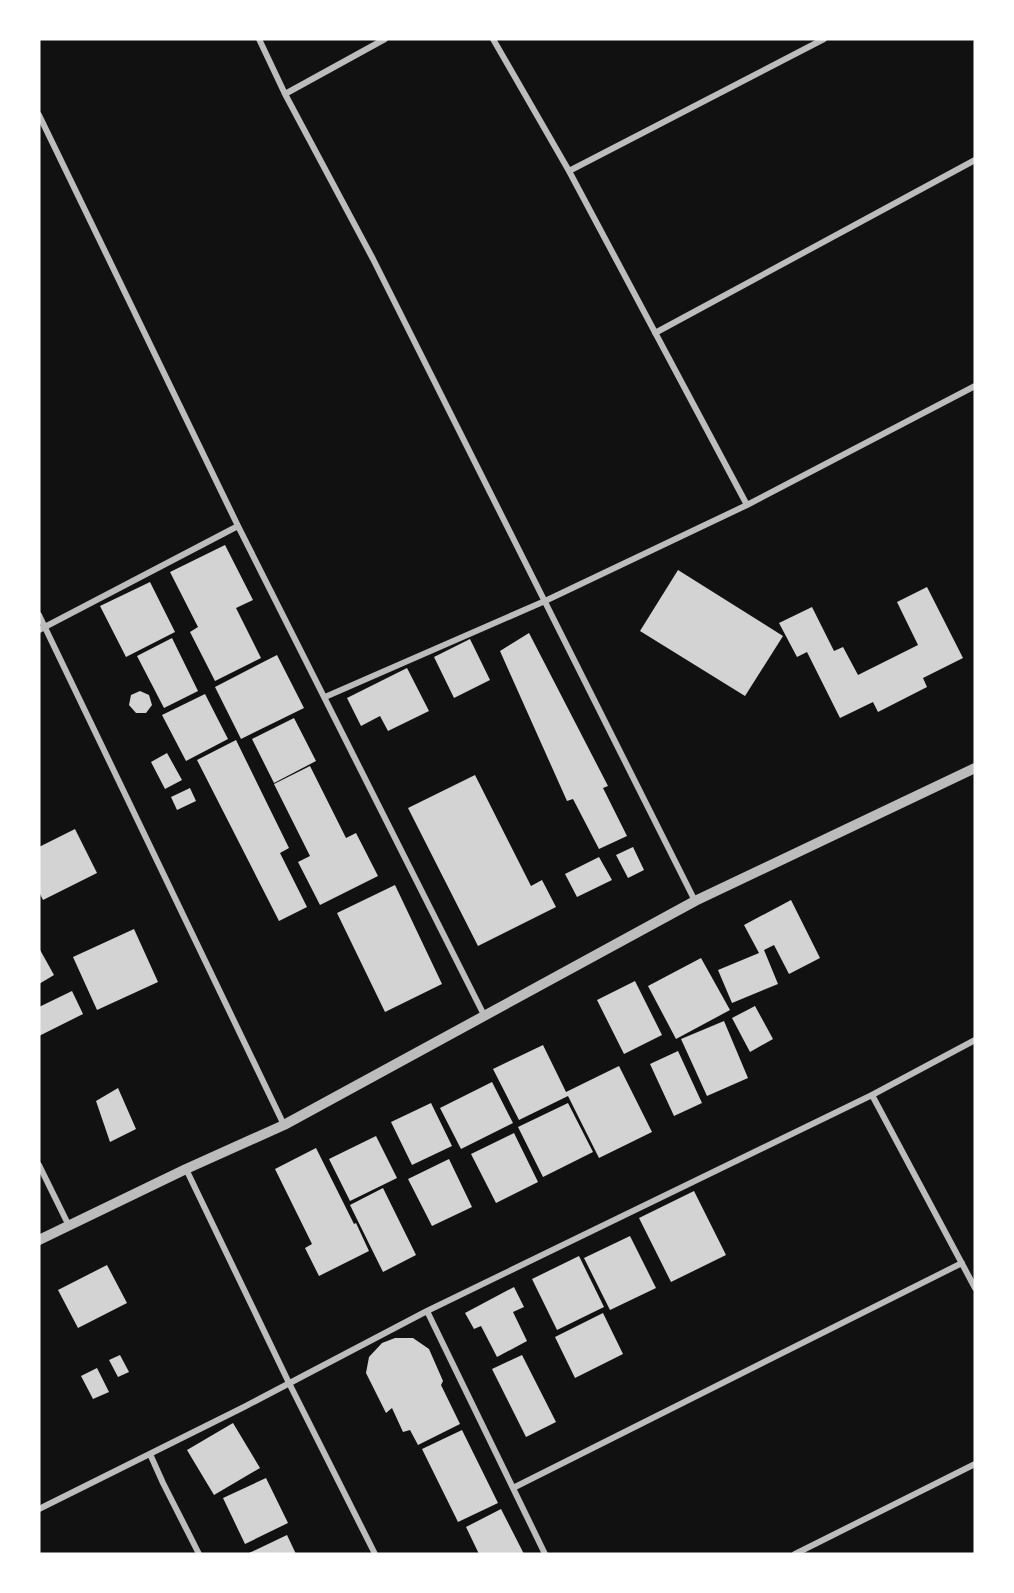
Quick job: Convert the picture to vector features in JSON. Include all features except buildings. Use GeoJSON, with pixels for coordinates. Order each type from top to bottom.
{"type":"FeatureCollection","features":[{"type":"Feature","properties":{"kind":"street"},"geometry":{"type":"LineString","coordinates":[[259,39],[285,94],[373,259],[695,901]]}},
{"type":"Feature","properties":{"kind":"street"},"geometry":{"type":"LineString","coordinates":[[285,94],[385,39]]}},
{"type":"Feature","properties":{"kind":"street"},"geometry":{"type":"LineString","coordinates":[[493,39],[569,171],[747,505]]}},
{"type":"Feature","properties":{"kind":"street"},"geometry":{"type":"LineString","coordinates":[[569,171],[825,39]]}},
{"type":"Feature","properties":{"kind":"street"},"geometry":{"type":"LineString","coordinates":[[39,115],[238,526],[484,1015]]}},
{"type":"Feature","properties":{"kind":"street"},"geometry":{"type":"LineString","coordinates":[[655,333],[975,160]]}},
{"type":"Feature","properties":{"kind":"street"},"geometry":{"type":"LineString","coordinates":[[325,697],[545,601],[747,505],[975,386]]}},
{"type":"Feature","properties":{"kind":"street"},"geometry":{"type":"LineString","coordinates":[[42,628],[238,526]]}},
{"type":"Feature","properties":{"kind":"street"},"geometry":{"type":"LineString","coordinates":[[39,615],[42,628],[284,1125]]}},
{"type":"Feature","properties":{"kind":"street"},"geometry":{"type":"LineString","coordinates":[[39,1240],[186,1169],[284,1125],[695,901],[975,768]]}},
{"type":"Feature","properties":{"kind":"street"},"geometry":{"type":"LineString","coordinates":[[39,1509],[290,1383],[427,1311],[872,1095],[975,1040]]}},
{"type":"Feature","properties":{"kind":"street"},"geometry":{"type":"LineString","coordinates":[[872,1095],[975,1288]]}},
{"type":"Feature","properties":{"kind":"street"},"geometry":{"type":"LineString","coordinates":[[39,1165],[69,1226]]}},
{"type":"Feature","properties":{"kind":"street"},"geometry":{"type":"LineString","coordinates":[[186,1169],[375,1554]]}},
{"type":"Feature","properties":{"kind":"street"},"geometry":{"type":"LineString","coordinates":[[513,1488],[962,1263]]}},
{"type":"Feature","properties":{"kind":"street"},"geometry":{"type":"LineString","coordinates":[[427,1311],[545,1554]]}},
{"type":"Feature","properties":{"kind":"street"},"geometry":{"type":"LineString","coordinates":[[150,1454],[199,1554]]}},
{"type":"Feature","properties":{"kind":"street"},"geometry":{"type":"LineString","coordinates":[[795,1554],[975,1464]]}}]}
